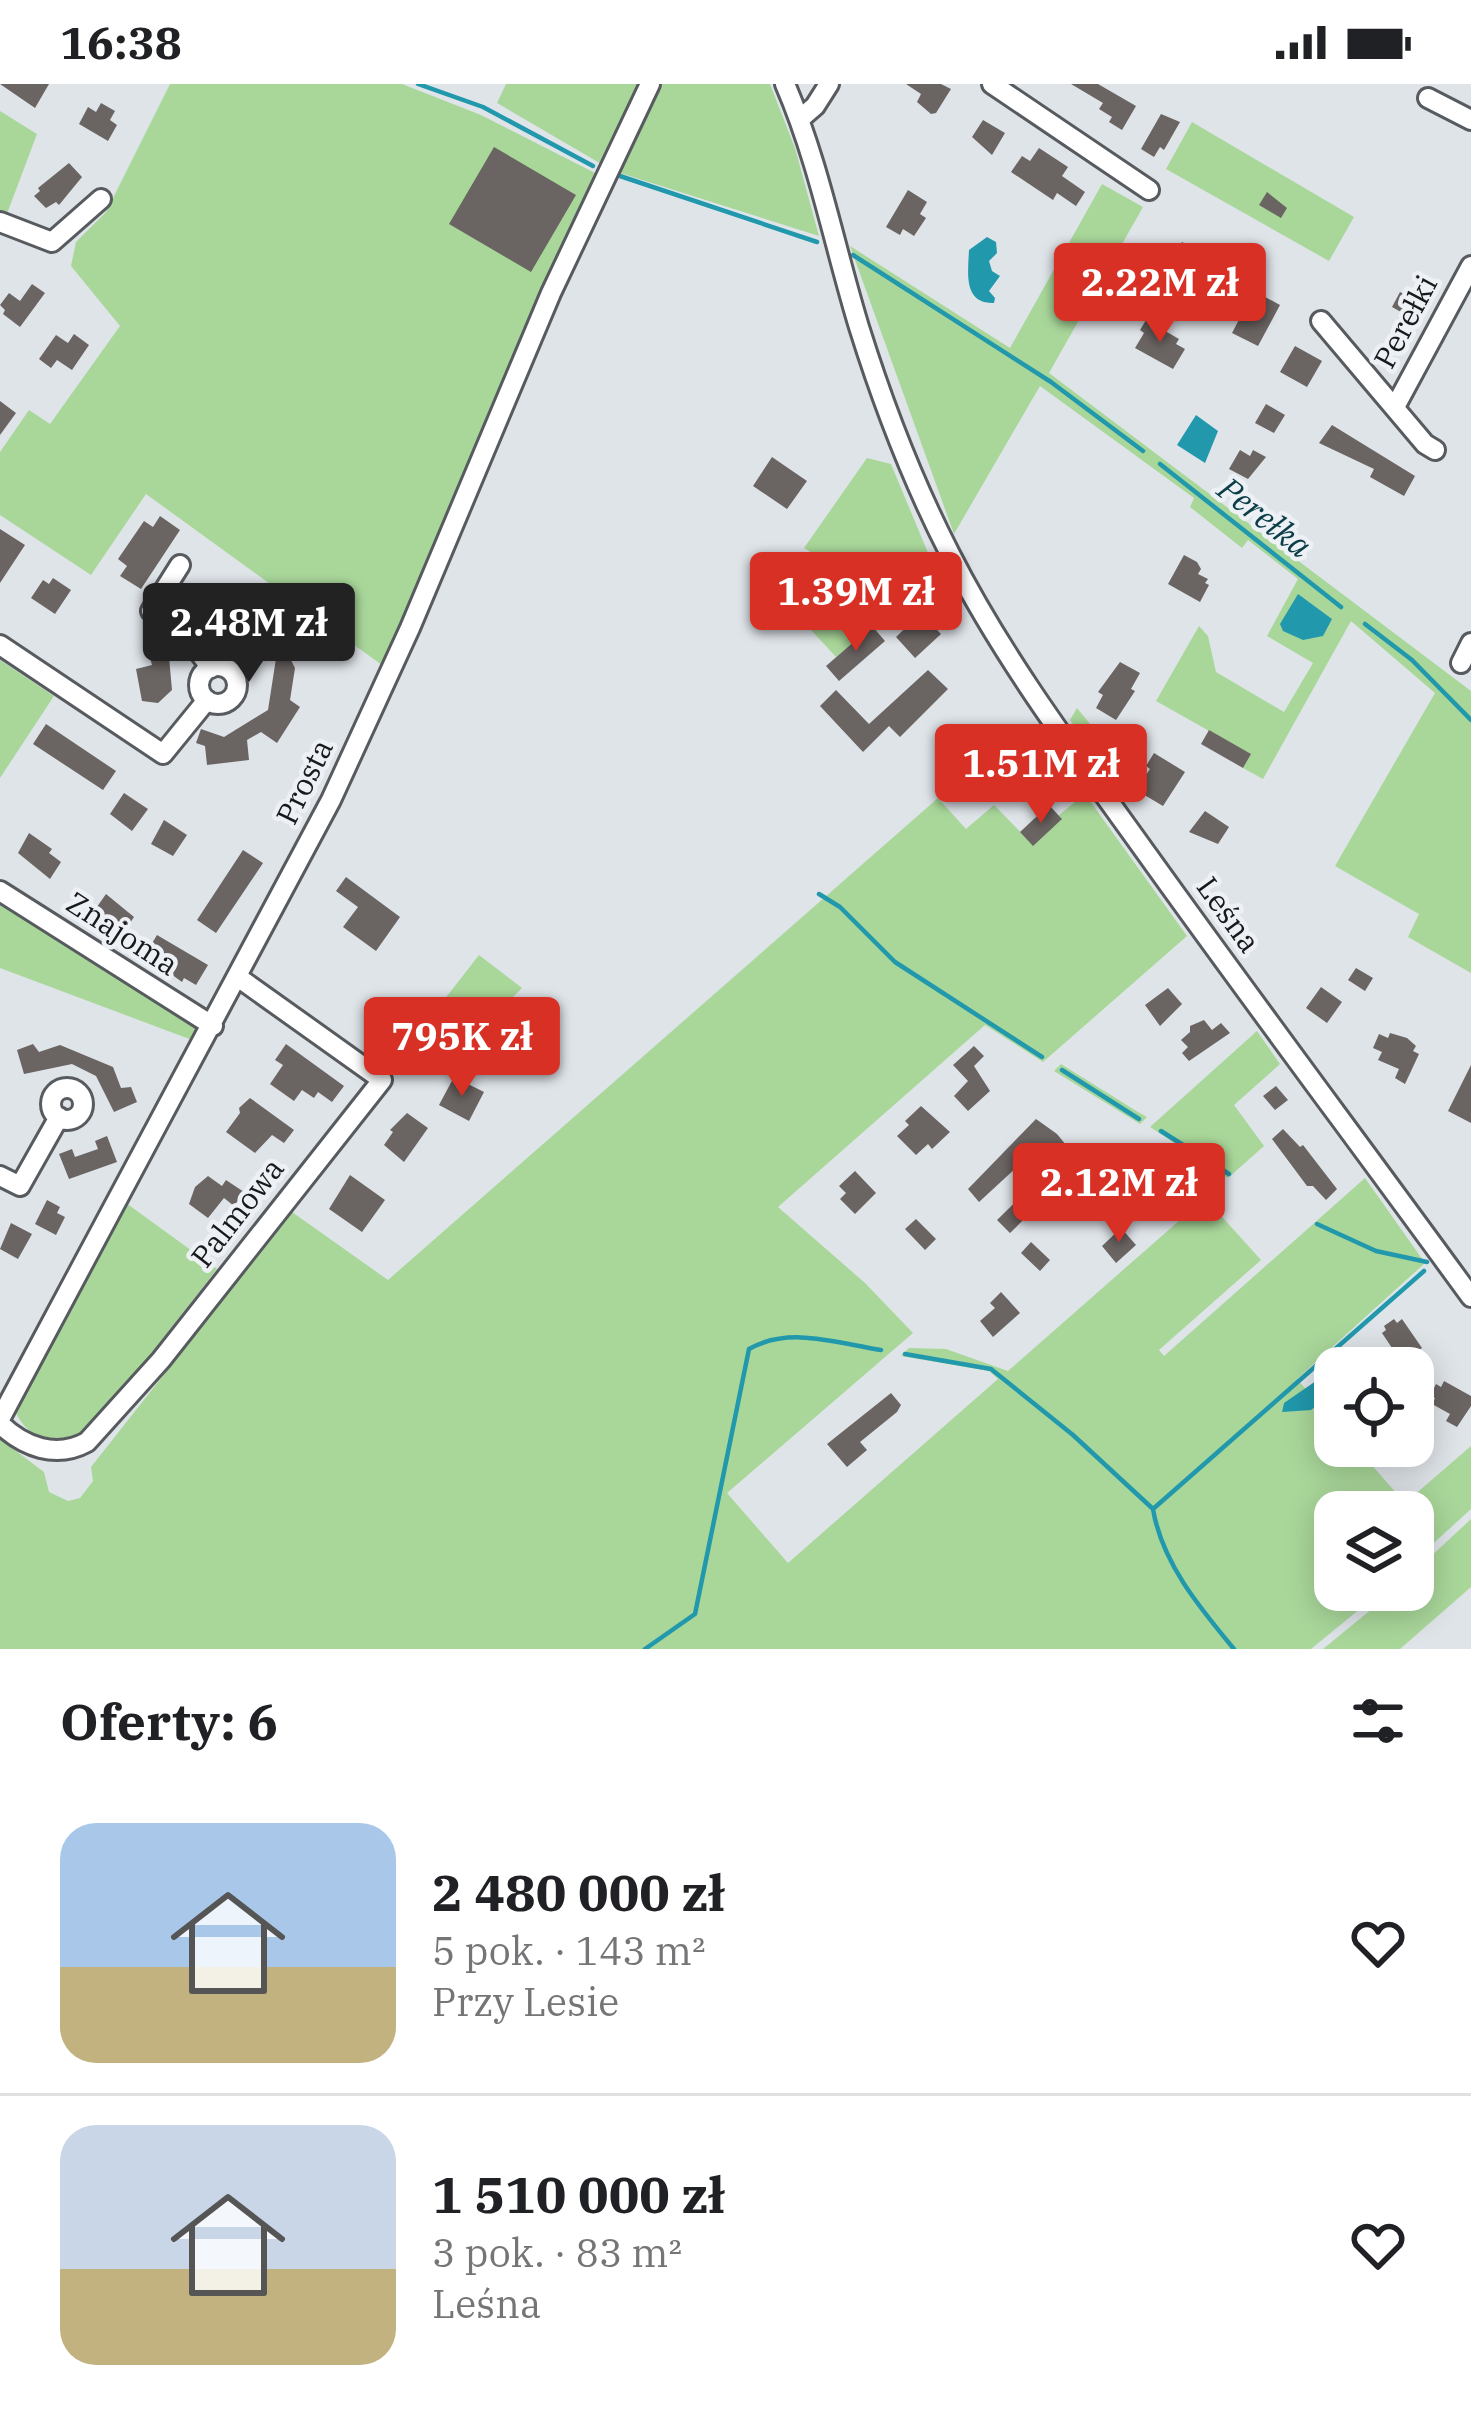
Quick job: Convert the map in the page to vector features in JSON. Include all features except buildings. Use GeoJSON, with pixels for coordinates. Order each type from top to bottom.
{"type":"FeatureCollection","features":[{"type":"Feature","properties":{"kind":"street","name":"Prosta"},"geometry":{"type":"LineString","coordinates":[[0,1422],[331,800],[385,686],[551,293],[650,84]]}},
{"type":"Feature","properties":{"kind":"street","name":"Leśna"},"geometry":{"type":"LineString","coordinates":[[785,84],[800,119],[881,392],[939,532],[980,612],[1146,853],[1471,1297]]}},
{"type":"Feature","properties":{"kind":"street"},"geometry":{"type":"LineString","coordinates":[[800,119],[829,84]]}},
{"type":"Feature","properties":{"kind":"street"},"geometry":{"type":"LineString","coordinates":[[992,84],[1149,190]]}},
{"type":"Feature","properties":{"kind":"street"},"geometry":{"type":"LineString","coordinates":[[1428,98],[1471,119]]}},
{"type":"Feature","properties":{"kind":"street"},"geometry":{"type":"LineString","coordinates":[[0,222],[52,242],[101,199]]}},
{"type":"Feature","properties":{"kind":"street","name":"Perełki"},"geometry":{"type":"LineString","coordinates":[[1394,407],[1471,266]]}},
{"type":"Feature","properties":{"kind":"street"},"geometry":{"type":"LineString","coordinates":[[1321,321],[1435,450]]}},
{"type":"Feature","properties":{"kind":"street"},"geometry":{"type":"LineString","coordinates":[[180,565],[151,611],[188,638],[211,668]]}},
{"type":"Feature","properties":{"kind":"street"},"geometry":{"type":"LineString","coordinates":[[1461,663],[1471,643]]}},
{"type":"Feature","properties":{"kind":"street"},"geometry":{"type":"LineString","coordinates":[[0,645],[163,754],[207,700]]}},
{"type":"Feature","properties":{"kind":"street"},"geometry":{"type":"LineString","coordinates":[[211,668],[228,669],[236,679],[236,691],[223,703],[207,700],[201,692],[200,679],[211,668]]}},
{"type":"Feature","properties":{"kind":"street","name":"Znajoma"},"geometry":{"type":"LineString","coordinates":[[0,891],[213,1026]]}},
{"type":"Feature","properties":{"kind":"street","name":"Palmowa"},"geometry":{"type":"LineString","coordinates":[[0,1422],[32,1446],[72,1450],[87,1442],[161,1360],[382,1080],[238,978]]}},
{"type":"Feature","properties":{"kind":"street"},"geometry":{"type":"LineString","coordinates":[[0,1176],[20,1186],[59,1117]]}},
{"type":"Feature","properties":{"kind":"green space"},"geometry":{"type":"Polygon","coordinates":[[[170,84],[402,84],[481,115],[597,174],[544,283],[386,668],[146,494],[91,575],[0,515],[0,452],[29,410],[50,424],[120,326],[71,266],[76,242],[106,212],[170,84]]]}},
{"type":"Feature","properties":{"kind":"green space"},"geometry":{"type":"Polygon","coordinates":[[[506,84],[640,84],[603,165],[497,103],[506,84]]]}},
{"type":"Feature","properties":{"kind":"green space"},"geometry":{"type":"Polygon","coordinates":[[[662,84],[770,84],[795,148],[819,236],[617,172],[662,84]]]}},
{"type":"Feature","properties":{"kind":"green space"},"geometry":{"type":"Polygon","coordinates":[[[0,111],[37,134],[5,219],[0,218],[0,111]]]}},
{"type":"Feature","properties":{"kind":"green space"},"geometry":{"type":"Polygon","coordinates":[[[1192,122],[1354,217],[1329,261],[1166,169],[1192,122]]]}},
{"type":"Feature","properties":{"kind":"green space"},"geometry":{"type":"Polygon","coordinates":[[[1102,184],[1143,207],[1049,373],[1471,691],[1471,973],[1408,937],[1419,914],[1335,866],[1435,693],[1351,621],[1263,779],[1243,768],[1250,754],[1156,701],[1199,626],[1208,636],[1216,672],[1284,712],[1313,663],[1267,636],[1298,579],[1248,540],[1242,548],[1190,507],[1194,498],[1040,386],[954,534],[850,246],[1010,348],[1102,184]]]}},
{"type":"Feature","properties":{"kind":"green space"},"geometry":{"type":"Polygon","coordinates":[[[867,458],[891,464],[936,572],[836,657],[801,619],[827,562],[804,548],[867,458]]]}},
{"type":"Feature","properties":{"kind":"green space"},"geometry":{"type":"Polygon","coordinates":[[[0,660],[54,696],[0,778],[0,660]]]}},
{"type":"Feature","properties":{"kind":"green space"},"geometry":{"type":"Polygon","coordinates":[[[1077,708],[1114,753],[1105,769],[1070,720],[1077,708]]]}},
{"type":"Feature","properties":{"kind":"green space"},"geometry":{"type":"Polygon","coordinates":[[[1085,794],[1187,936],[1043,1062],[985,1025],[778,1207],[865,1283],[913,1333],[727,1493],[788,1563],[998,1379],[989,1371],[901,1356],[909,1348],[946,1349],[1008,1371],[1205,1198],[1261,1260],[1159,1350],[1164,1356],[1365,1178],[1425,1263],[1332,1347],[1314,1347],[1314,1364],[1297,1379],[1314,1399],[1314,1467],[1373,1467],[1394,1491],[1314,1491],[1314,1611],[1357,1611],[1311,1649],[0,1649],[0,1439],[44,1472],[49,1492],[68,1501],[80,1498],[93,1481],[91,1467],[292,1212],[388,1280],[938,798],[966,829],[994,805],[1033,845],[1085,794]]]}},
{"type":"Feature","properties":{"kind":"green space"},"geometry":{"type":"Polygon","coordinates":[[[0,897],[202,1022],[192,1040],[0,968],[0,897]]]}},
{"type":"Feature","properties":{"kind":"green space"},"geometry":{"type":"Polygon","coordinates":[[[479,955],[522,988],[465,1045],[430,1018],[479,955]]]}},
{"type":"Feature","properties":{"kind":"green space"},"geometry":{"type":"Polygon","coordinates":[[[1257,1031],[1280,1064],[1234,1105],[1264,1146],[1228,1178],[1150,1127],[1257,1031]]]}},
{"type":"Feature","properties":{"kind":"green space"},"geometry":{"type":"Polygon","coordinates":[[[1061,1064],[1147,1117],[1140,1124],[1054,1071],[1061,1064]]]}},
{"type":"Feature","properties":{"kind":"green space"},"geometry":{"type":"Polygon","coordinates":[[[126,1203],[217,1269],[90,1432],[67,1439],[45,1438],[26,1428],[14,1407],[126,1203]]]}},
{"type":"Feature","properties":{"kind":"green space"},"geometry":{"type":"Polygon","coordinates":[[[1471,1446],[1471,1509],[1434,1543],[1434,1491],[1419,1491],[1471,1446]]]}},
{"type":"Feature","properties":{"kind":"green space"},"geometry":{"type":"Polygon","coordinates":[[[1471,1519],[1471,1587],[1400,1649],[1323,1649],[1369,1611],[1434,1611],[1434,1553],[1471,1519]]]}},
{"type":"Feature","properties":{"kind":"water"},"geometry":{"type":"Polygon","coordinates":[[[987,237],[996,242],[997,253],[989,261],[1000,276],[989,291],[994,303],[972,293],[968,277],[969,250],[987,237]]]}},
{"type":"Feature","properties":{"kind":"water"},"geometry":{"type":"Polygon","coordinates":[[[1196,415],[1218,431],[1205,463],[1177,445],[1196,415]]]}},
{"type":"Feature","properties":{"kind":"water"},"geometry":{"type":"Polygon","coordinates":[[[1298,594],[1332,619],[1323,636],[1303,640],[1283,631],[1280,624],[1298,594]]]}},
{"type":"Feature","properties":{"kind":"water"},"geometry":{"type":"Polygon","coordinates":[[[1314,1382],[1311,1410],[1282,1412],[1284,1403],[1314,1382]]]}},
{"type":"Feature","properties":{"kind":"waterway","name":"Perełka"},"geometry":{"type":"LineString","coordinates":[[418,84],[483,107],[593,166]]}},
{"type":"Feature","properties":{"kind":"waterway","name":"Perełka"},"geometry":{"type":"LineString","coordinates":[[617,175],[817,242]]}},
{"type":"Feature","properties":{"kind":"waterway","name":"Perełka"},"geometry":{"type":"LineString","coordinates":[[853,255],[1051,382],[1143,451]]}},
{"type":"Feature","properties":{"kind":"waterway","name":"Perełka"},"geometry":{"type":"LineString","coordinates":[[1160,464],[1341,607]]}},
{"type":"Feature","properties":{"kind":"waterway","name":"Perełka"},"geometry":{"type":"LineString","coordinates":[[1365,624],[1412,660],[1471,720]]}},
{"type":"Feature","properties":{"kind":"waterway"},"geometry":{"type":"LineString","coordinates":[[819,894],[840,907],[895,962],[1042,1057]]}},
{"type":"Feature","properties":{"kind":"waterway"},"geometry":{"type":"LineString","coordinates":[[1062,1070],[1139,1119]]}},
{"type":"Feature","properties":{"kind":"waterway"},"geometry":{"type":"LineString","coordinates":[[1161,1131],[1229,1174]]}},
{"type":"Feature","properties":{"kind":"waterway"},"geometry":{"type":"LineString","coordinates":[[1317,1224],[1376,1251],[1427,1262]]}},
{"type":"Feature","properties":{"kind":"waterway"},"geometry":{"type":"LineString","coordinates":[[1234,1649],[1174,1566],[1153,1509],[1424,1271]]}},
{"type":"Feature","properties":{"kind":"waterway"},"geometry":{"type":"LineString","coordinates":[[645,1649],[695,1614],[749,1349],[797,1337],[881,1350]]}},
{"type":"Feature","properties":{"kind":"waterway"},"geometry":{"type":"LineString","coordinates":[[905,1354],[991,1369],[1073,1435],[1152,1508]]}}]}
